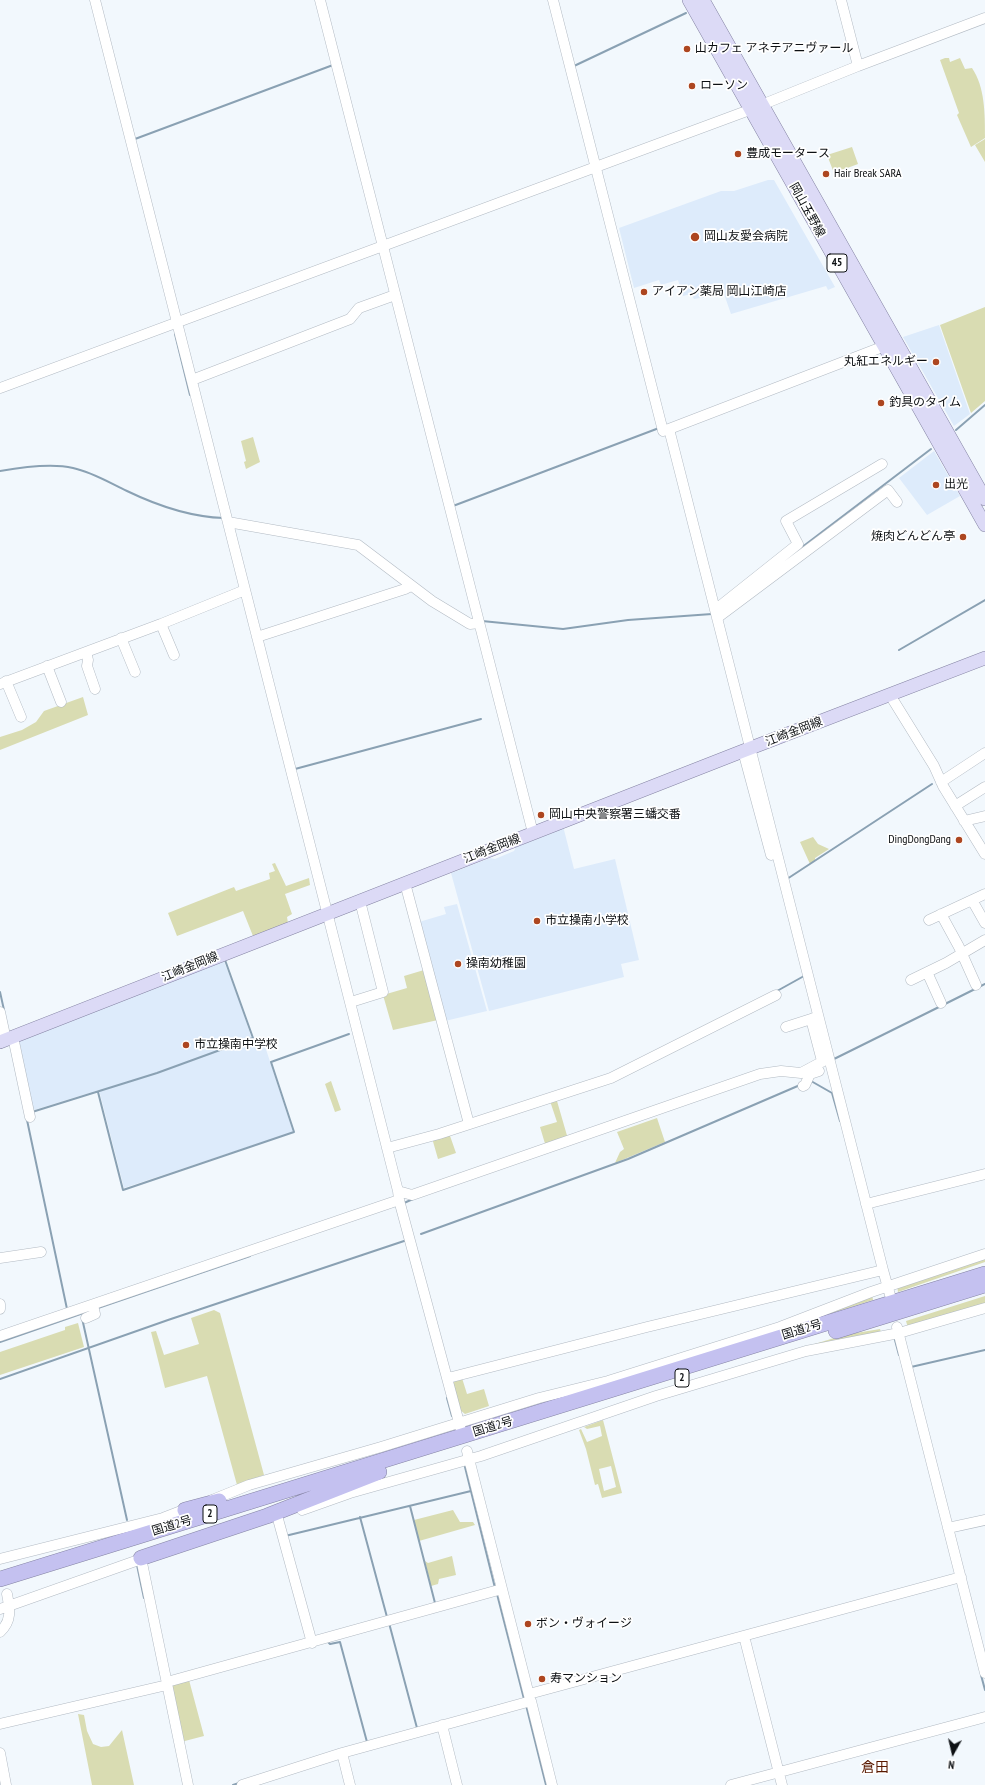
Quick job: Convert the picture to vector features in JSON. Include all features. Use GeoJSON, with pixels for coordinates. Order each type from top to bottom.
{"type":"FeatureCollection","features":[{"type":"Feature","properties":{"kind":"highway"},"geometry":{"type":"LineString","coordinates":[[864,1311],[985,1267]]}},
{"type":"Feature","properties":{"kind":"highway","name":"国道2号"},"geometry":{"type":"LineString","coordinates":[[0,1579],[985,1274]]}},
{"type":"Feature","properties":{"kind":"highway","name":"国道2号"},"geometry":{"type":"LineString","coordinates":[[3,1592],[379,1472],[985,1285]]}},
{"type":"Feature","properties":{"kind":"highway"},"geometry":{"type":"LineString","coordinates":[[969,1290],[985,1290]]}},
{"type":"Feature","properties":{"kind":"highway"},"geometry":{"type":"LineString","coordinates":[[185,1510],[394,1451],[420,1449]]}},
{"type":"Feature","properties":{"kind":"highway"},"geometry":{"type":"LineString","coordinates":[[141,1558],[267,1516],[379,1472]]}},
{"type":"Feature","properties":{"kind":"main road","name":"岡山玉野線"},"geometry":{"type":"LineString","coordinates":[[689,0],[756,107],[890,344],[985,525]]}},
{"type":"Feature","properties":{"kind":"main road","name":"岡山玉野線"},"geometry":{"type":"LineString","coordinates":[[703,0],[756,107]]}},
{"type":"Feature","properties":{"kind":"main road","name":"岡山玉野線"},"geometry":{"type":"LineString","coordinates":[[890,344],[985,499]]}},
{"type":"Feature","properties":{"kind":"main road","name":"江崎金岡線"},"geometry":{"type":"LineString","coordinates":[[6,1040],[533,833],[985,658]]}},
{"type":"Feature","properties":{"kind":"street"},"geometry":{"type":"LineString","coordinates":[[95,0],[227,519],[242,591],[257,637],[351,1002],[399,1199],[460,1426]]}},
{"type":"Feature","properties":{"kind":"street"},"geometry":{"type":"LineString","coordinates":[[320,0],[533,833]]}},
{"type":"Feature","properties":{"kind":"street"},"geometry":{"type":"LineString","coordinates":[[553,0],[595,167],[716,613],[771,854]]}},
{"type":"Feature","properties":{"kind":"street"},"geometry":{"type":"LineString","coordinates":[[841,0],[858,66]]}},
{"type":"Feature","properties":{"kind":"street"},"geometry":{"type":"LineString","coordinates":[[0,388],[435,228],[756,107],[858,66],[985,18]]}},
{"type":"Feature","properties":{"kind":"street"},"geometry":{"type":"LineString","coordinates":[[192,380],[350,319],[359,308],[395,295]]}},
{"type":"Feature","properties":{"kind":"street"},"geometry":{"type":"LineString","coordinates":[[665,429],[890,344]]}},
{"type":"Feature","properties":{"kind":"street"},"geometry":{"type":"LineString","coordinates":[[716,613],[720,606],[798,544],[786,521],[882,464]]}},
{"type":"Feature","properties":{"kind":"street"},"geometry":{"type":"LineString","coordinates":[[716,613],[888,490],[897,502]]}},
{"type":"Feature","properties":{"kind":"street"},"geometry":{"type":"LineString","coordinates":[[227,519],[353,543],[362,547],[432,602],[470,624],[479,622]]}},
{"type":"Feature","properties":{"kind":"street"},"geometry":{"type":"LineString","coordinates":[[257,637],[411,586]]}},
{"type":"Feature","properties":{"kind":"street"},"geometry":{"type":"LineString","coordinates":[[21,718],[3,683],[161,624],[242,591]]}},
{"type":"Feature","properties":{"kind":"street"},"geometry":{"type":"LineString","coordinates":[[161,624],[174,655]]}},
{"type":"Feature","properties":{"kind":"street"},"geometry":{"type":"LineString","coordinates":[[121,638],[134,672]]}},
{"type":"Feature","properties":{"kind":"street"},"geometry":{"type":"LineString","coordinates":[[86,652],[87,666],[94,689]]}},
{"type":"Feature","properties":{"kind":"street"},"geometry":{"type":"LineString","coordinates":[[47,666],[61,702]]}},
{"type":"Feature","properties":{"kind":"street"},"geometry":{"type":"LineString","coordinates":[[890,695],[934,766],[941,782],[985,854]]}},
{"type":"Feature","properties":{"kind":"street"},"geometry":{"type":"LineString","coordinates":[[747,750],[814,1017],[828,1061],[866,1204],[880,1270],[889,1291]]}},
{"type":"Feature","properties":{"kind":"street"},"geometry":{"type":"LineString","coordinates":[[941,782],[985,753]]}},
{"type":"Feature","properties":{"kind":"street"},"geometry":{"type":"LineString","coordinates":[[955,806],[985,787]]}},
{"type":"Feature","properties":{"kind":"street"},"geometry":{"type":"LineString","coordinates":[[964,821],[985,816]]}},
{"type":"Feature","properties":{"kind":"street"},"geometry":{"type":"LineString","coordinates":[[405,883],[470,1124]]}},
{"type":"Feature","properties":{"kind":"street"},"geometry":{"type":"LineString","coordinates":[[929,920],[985,894]]}},
{"type":"Feature","properties":{"kind":"street"},"geometry":{"type":"LineString","coordinates":[[972,900],[985,923]]}},
{"type":"Feature","properties":{"kind":"street"},"geometry":{"type":"LineString","coordinates":[[351,1002],[384,992],[360,901]]}},
{"type":"Feature","properties":{"kind":"street"},"geometry":{"type":"LineString","coordinates":[[941,914],[976,985]]}},
{"type":"Feature","properties":{"kind":"street"},"geometry":{"type":"LineString","coordinates":[[911,980],[985,940]]}},
{"type":"Feature","properties":{"kind":"street"},"geometry":{"type":"LineString","coordinates":[[927,972],[941,1003]]}},
{"type":"Feature","properties":{"kind":"street"},"geometry":{"type":"LineString","coordinates":[[387,1148],[470,1124],[611,1078],[776,995]]}},
{"type":"Feature","properties":{"kind":"street"},"geometry":{"type":"LineString","coordinates":[[0,1012],[6,1040],[30,1117]]}},
{"type":"Feature","properties":{"kind":"street"},"geometry":{"type":"LineString","coordinates":[[786,1027],[814,1017]]}},
{"type":"Feature","properties":{"kind":"street"},"geometry":{"type":"LineString","coordinates":[[806,1082],[810,1074],[828,1061]]}},
{"type":"Feature","properties":{"kind":"street"},"geometry":{"type":"LineString","coordinates":[[0,1336],[67,1313],[92,1311],[412,1194],[760,1074],[781,1071],[801,1073],[828,1061]]}},
{"type":"Feature","properties":{"kind":"street"},"geometry":{"type":"LineString","coordinates":[[866,1204],[985,1174]]}},
{"type":"Feature","properties":{"kind":"street"},"geometry":{"type":"LineString","coordinates":[[0,1258],[41,1252]]}},
{"type":"Feature","properties":{"kind":"street"},"geometry":{"type":"LineString","coordinates":[[0,1559],[141,1524],[185,1510],[249,1485],[460,1426],[539,1398],[608,1381],[889,1291],[985,1254]]}},
{"type":"Feature","properties":{"kind":"street"},"geometry":{"type":"LineString","coordinates":[[448,1378],[647,1326],[880,1270]]}},
{"type":"Feature","properties":{"kind":"street"},"geometry":{"type":"LineString","coordinates":[[0,1304],[0,1309]]}},
{"type":"Feature","properties":{"kind":"street"},"geometry":{"type":"LineString","coordinates":[[4,1607],[72,1584],[141,1558],[211,1541],[256,1527],[350,1493],[656,1396],[806,1351],[985,1308]]}},
{"type":"Feature","properties":{"kind":"street"},"geometry":{"type":"LineString","coordinates":[[898,1330],[948,1528],[958,1577],[985,1673]]}},
{"type":"Feature","properties":{"kind":"street"},"geometry":{"type":"LineString","coordinates":[[468,1455],[498,1590],[552,1785]]}},
{"type":"Feature","properties":{"kind":"street"},"geometry":{"type":"LineString","coordinates":[[278,1519],[312,1643]]}},
{"type":"Feature","properties":{"kind":"street"},"geometry":{"type":"LineString","coordinates":[[948,1528],[985,1520]]}},
{"type":"Feature","properties":{"kind":"street"},"geometry":{"type":"LineString","coordinates":[[141,1558],[165,1685],[188,1785]]}},
{"type":"Feature","properties":{"kind":"street"},"geometry":{"type":"LineString","coordinates":[[242,1785],[274,1780],[342,1753],[744,1636],[958,1577]]}},
{"type":"Feature","properties":{"kind":"street"},"geometry":{"type":"LineString","coordinates":[[0,1724],[165,1685],[252,1658],[312,1643],[388,1620],[498,1590]]}},
{"type":"Feature","properties":{"kind":"street"},"geometry":{"type":"LineString","coordinates":[[0,1632],[6,1626],[8,1620],[4,1607],[3,1592]]}},
{"type":"Feature","properties":{"kind":"street"},"geometry":{"type":"LineString","coordinates":[[744,1636],[782,1785]]}},
{"type":"Feature","properties":{"kind":"street"},"geometry":{"type":"LineString","coordinates":[[731,1785],[985,1716]]}},
{"type":"Feature","properties":{"kind":"street"},"geometry":{"type":"LineString","coordinates":[[442,1725],[457,1785]]}},
{"type":"Feature","properties":{"kind":"street"},"geometry":{"type":"LineString","coordinates":[[0,1753],[6,1785]]}},
{"type":"Feature","properties":{"kind":"street"},"geometry":{"type":"LineString","coordinates":[[342,1753],[350,1785]]}},
{"type":"Feature","properties":{"kind":"shaded area"},"geometry":{"type":"Polygon","coordinates":[[[768,180],[774,180],[835,287],[828,290],[826,286],[731,314],[724,294],[694,299],[691,294],[683,296],[678,280],[661,285],[659,280],[634,288],[619,228],[721,191],[734,191],[768,180]]]}},
{"type":"Feature","properties":{"kind":"shaded area"},"geometry":{"type":"Polygon","coordinates":[[[939,325],[970,414],[954,426],[903,337],[939,325]]]}},
{"type":"Feature","properties":{"kind":"shaded area"},"geometry":{"type":"Polygon","coordinates":[[[934,451],[960,496],[927,515],[899,478],[934,451]]]}},
{"type":"Feature","properties":{"kind":"shaded area"},"geometry":{"type":"Polygon","coordinates":[[[563,826],[574,869],[615,859],[639,960],[621,964],[624,977],[489,1011],[451,873],[490,858],[495,859],[514,851],[516,847],[552,833],[551,831],[563,826]]]}},
{"type":"Feature","properties":{"kind":"shaded area"},"geometry":{"type":"Polygon","coordinates":[[[457,904],[487,1011],[445,1021],[419,922],[446,914],[444,907],[457,904]]]}},
{"type":"Feature","properties":{"kind":"shaded area"},"geometry":{"type":"Polygon","coordinates":[[[223,959],[252,1039],[262,1037],[293,1132],[124,1188],[99,1090],[31,1111],[19,1039],[223,959]]]}},
{"type":"Feature","properties":{"kind":"green space"},"geometry":{"type":"Polygon","coordinates":[[[949,58],[950,62],[960,58],[965,69],[972,68],[980,84],[984,110],[985,138],[971,147],[957,115],[959,113],[940,60],[949,58]]]}},
{"type":"Feature","properties":{"kind":"green space"},"geometry":{"type":"Polygon","coordinates":[[[985,139],[985,162],[975,145],[985,139]]]}},
{"type":"Feature","properties":{"kind":"green space"},"geometry":{"type":"Polygon","coordinates":[[[852,147],[858,164],[834,173],[827,155],[852,147]]]}},
{"type":"Feature","properties":{"kind":"green space"},"geometry":{"type":"Polygon","coordinates":[[[985,307],[985,401],[971,413],[940,325],[985,307]]]}},
{"type":"Feature","properties":{"kind":"green space"},"geometry":{"type":"Polygon","coordinates":[[[253,437],[260,462],[246,469],[244,462],[246,461],[241,441],[253,437]]]}},
{"type":"Feature","properties":{"kind":"green space"},"geometry":{"type":"Polygon","coordinates":[[[83,697],[88,715],[0,750],[0,737],[22,730],[36,722],[44,711],[83,697]]]}},
{"type":"Feature","properties":{"kind":"green space"},"geometry":{"type":"Polygon","coordinates":[[[813,837],[818,844],[829,849],[815,858],[815,860],[810,864],[800,842],[813,837]]]}},
{"type":"Feature","properties":{"kind":"green space"},"geometry":{"type":"Polygon","coordinates":[[[275,863],[286,886],[309,878],[310,885],[285,894],[292,914],[287,917],[288,923],[253,936],[243,911],[177,936],[168,913],[234,887],[236,891],[270,879],[269,873],[275,871],[272,864],[275,863]]]}},
{"type":"Feature","properties":{"kind":"green space"},"geometry":{"type":"Polygon","coordinates":[[[424,970],[438,1020],[393,1030],[383,995],[407,988],[404,976],[424,970]]]}},
{"type":"Feature","properties":{"kind":"green space"},"geometry":{"type":"Polygon","coordinates":[[[331,1081],[341,1110],[335,1112],[325,1084],[331,1081]]]}},
{"type":"Feature","properties":{"kind":"green space"},"geometry":{"type":"Polygon","coordinates":[[[555,1099],[557,1101],[568,1139],[546,1147],[540,1127],[557,1122],[550,1101],[555,1099]]]}},
{"type":"Feature","properties":{"kind":"green space"},"geometry":{"type":"Polygon","coordinates":[[[657,1118],[665,1142],[615,1163],[620,1152],[624,1149],[617,1132],[657,1118]]]}},
{"type":"Feature","properties":{"kind":"green space"},"geometry":{"type":"Polygon","coordinates":[[[449,1133],[456,1153],[438,1159],[432,1138],[449,1133]]]}},
{"type":"Feature","properties":{"kind":"green space"},"geometry":{"type":"Polygon","coordinates":[[[985,1256],[985,1262],[898,1292],[897,1286],[985,1256]]]}},
{"type":"Feature","properties":{"kind":"green space"},"geometry":{"type":"Polygon","coordinates":[[[872,1295],[873,1300],[804,1322],[872,1295]]]}},
{"type":"Feature","properties":{"kind":"green space"},"geometry":{"type":"Polygon","coordinates":[[[985,1296],[985,1304],[908,1328],[906,1321],[985,1296]]]}},
{"type":"Feature","properties":{"kind":"green space"},"geometry":{"type":"Polygon","coordinates":[[[214,1310],[220,1313],[264,1475],[237,1485],[207,1376],[165,1388],[151,1332],[156,1331],[164,1355],[199,1344],[191,1318],[214,1310]]]}},
{"type":"Feature","properties":{"kind":"green space"},"geometry":{"type":"Polygon","coordinates":[[[78,1323],[84,1347],[0,1375],[0,1352],[65,1330],[65,1327],[78,1323]]]}},
{"type":"Feature","properties":{"kind":"green space"},"geometry":{"type":"Polygon","coordinates":[[[880,1329],[882,1335],[808,1346],[844,1335],[880,1329]]]}},
{"type":"Feature","properties":{"kind":"green space"},"geometry":{"type":"Polygon","coordinates":[[[462,1378],[467,1394],[484,1389],[489,1406],[465,1414],[460,1410],[453,1382],[462,1378]]]}},
{"type":"Feature","properties":{"kind":"green space"},"geometry":{"type":"Polygon","coordinates":[[[603,1420],[622,1493],[602,1498],[598,1484],[595,1485],[586,1449],[579,1430],[581,1429],[587,1442],[602,1436],[600,1426],[587,1429],[584,1427],[603,1420]],[[611,1466],[599,1469],[604,1491],[616,1487],[611,1466]]]}},
{"type":"Feature","properties":{"kind":"green space"},"geometry":{"type":"Polygon","coordinates":[[[453,1510],[460,1522],[473,1522],[475,1525],[419,1541],[414,1520],[453,1510]]]}},
{"type":"Feature","properties":{"kind":"green space"},"geometry":{"type":"Polygon","coordinates":[[[452,1556],[456,1575],[439,1579],[438,1584],[431,1586],[425,1561],[428,1563],[452,1556]]]}},
{"type":"Feature","properties":{"kind":"green space"},"geometry":{"type":"Polygon","coordinates":[[[189,1680],[204,1736],[181,1742],[169,1686],[189,1680]]]}},
{"type":"Feature","properties":{"kind":"green space"},"geometry":{"type":"Polygon","coordinates":[[[78,1714],[84,1715],[87,1731],[93,1744],[101,1747],[109,1746],[122,1730],[134,1785],[92,1785],[78,1714]]]}},
{"type":"Feature","properties":{"kind":"waterway"},"geometry":{"type":"LineString","coordinates":[[574,66],[686,13]]}},
{"type":"Feature","properties":{"kind":"waterway"},"geometry":{"type":"LineString","coordinates":[[135,139],[333,65]]}},
{"type":"Feature","properties":{"kind":"waterway"},"geometry":{"type":"LineString","coordinates":[[175,334],[190,395]]}},
{"type":"Feature","properties":{"kind":"waterway"},"geometry":{"type":"LineString","coordinates":[[956,430],[985,405]]}},
{"type":"Feature","properties":{"kind":"waterway"},"geometry":{"type":"LineString","coordinates":[[453,506],[659,428]]}},
{"type":"Feature","properties":{"kind":"waterway"},"geometry":{"type":"LineString","coordinates":[[797,551],[931,449]]}},
{"type":"Feature","properties":{"kind":"waterway"},"geometry":{"type":"LineString","coordinates":[[0,471],[46,466],[73,468],[94,475],[138,496],[186,513],[224,518]]}},
{"type":"Feature","properties":{"kind":"waterway"},"geometry":{"type":"LineString","coordinates":[[899,650],[985,600]]}},
{"type":"Feature","properties":{"kind":"waterway"},"geometry":{"type":"LineString","coordinates":[[482,621],[563,629],[628,620],[712,614]]}},
{"type":"Feature","properties":{"kind":"waterway"},"geometry":{"type":"LineString","coordinates":[[295,769],[481,719]]}},
{"type":"Feature","properties":{"kind":"waterway"},"geometry":{"type":"LineString","coordinates":[[787,879],[932,784]]}},
{"type":"Feature","properties":{"kind":"waterway"},"geometry":{"type":"LineString","coordinates":[[32,1112],[157,1073],[253,1038],[225,960]]}},
{"type":"Feature","properties":{"kind":"waterway"},"geometry":{"type":"LineString","coordinates":[[777,991],[804,976]]}},
{"type":"Feature","properties":{"kind":"waterway"},"geometry":{"type":"LineString","coordinates":[[979,987],[985,984]]}},
{"type":"Feature","properties":{"kind":"waterway"},"geometry":{"type":"LineString","coordinates":[[945,1004],[975,989]]}},
{"type":"Feature","properties":{"kind":"waterway"},"geometry":{"type":"LineString","coordinates":[[0,992],[4,1010]]}},
{"type":"Feature","properties":{"kind":"waterway"},"geometry":{"type":"LineString","coordinates":[[832,1060],[939,1007]]}},
{"type":"Feature","properties":{"kind":"waterway"},"geometry":{"type":"LineString","coordinates":[[98,1092],[123,1190],[294,1132],[271,1062],[349,1034]]}},
{"type":"Feature","properties":{"kind":"waterway"},"geometry":{"type":"LineString","coordinates":[[811,1081],[832,1093],[840,1121]]}},
{"type":"Feature","properties":{"kind":"waterway"},"geometry":{"type":"LineString","coordinates":[[421,1234],[628,1159],[800,1085]]}},
{"type":"Feature","properties":{"kind":"waterway"},"geometry":{"type":"LineString","coordinates":[[27,1120],[67,1309]]}},
{"type":"Feature","properties":{"kind":"waterway"},"geometry":{"type":"LineString","coordinates":[[404,1203],[413,1199]]}},
{"type":"Feature","properties":{"kind":"waterway"},"geometry":{"type":"LineString","coordinates":[[0,1379],[168,1320],[407,1240]]}},
{"type":"Feature","properties":{"kind":"waterway"},"geometry":{"type":"LineString","coordinates":[[98,1308],[250,1256]]}},
{"type":"Feature","properties":{"kind":"waterway"},"geometry":{"type":"LineString","coordinates":[[0,1342],[92,1310]]}},
{"type":"Feature","properties":{"kind":"waterway"},"geometry":{"type":"LineString","coordinates":[[82,1318],[127,1520]]}},
{"type":"Feature","properties":{"kind":"waterway"},"geometry":{"type":"LineString","coordinates":[[895,1340],[899,1355]]}},
{"type":"Feature","properties":{"kind":"waterway"},"geometry":{"type":"LineString","coordinates":[[911,1367],[985,1350]]}},
{"type":"Feature","properties":{"kind":"waterway"},"geometry":{"type":"LineString","coordinates":[[447,1398],[452,1416]]}},
{"type":"Feature","properties":{"kind":"waterway"},"geometry":{"type":"LineString","coordinates":[[465,1467],[495,1588]]}},
{"type":"Feature","properties":{"kind":"waterway"},"geometry":{"type":"LineString","coordinates":[[285,1536],[471,1491]]}},
{"type":"Feature","properties":{"kind":"waterway"},"geometry":{"type":"LineString","coordinates":[[410,1506],[435,1603]]}},
{"type":"Feature","properties":{"kind":"waterway"},"geometry":{"type":"LineString","coordinates":[[360,1517],[387,1617]]}},
{"type":"Feature","properties":{"kind":"waterway"},"geometry":{"type":"LineString","coordinates":[[137,1565],[144,1598]]}},
{"type":"Feature","properties":{"kind":"waterway"},"geometry":{"type":"LineString","coordinates":[[497,1594],[524,1699]]}},
{"type":"Feature","properties":{"kind":"waterway"},"geometry":{"type":"LineString","coordinates":[[389,1623],[417,1728]]}},
{"type":"Feature","properties":{"kind":"waterway"},"geometry":{"type":"LineString","coordinates":[[328,1642],[330,1644],[340,1642],[367,1742]]}},
{"type":"Feature","properties":{"kind":"waterway"},"geometry":{"type":"LineString","coordinates":[[981,1675],[985,1690]]}},
{"type":"Feature","properties":{"kind":"waterway"},"geometry":{"type":"LineString","coordinates":[[526,1705],[546,1785]]}},
{"type":"Feature","properties":{"kind":"waterway"},"geometry":{"type":"LineString","coordinates":[[233,1785],[239,1783]]}},
{"type":"Feature","properties":{"kind":"place","name":"山カフェ アネテアニヴァール"},"geometry":{"type":"Point","coordinates":[687,49]}},
{"type":"Feature","properties":{"kind":"place","name":"ローソン"},"geometry":{"type":"Point","coordinates":[692,86]}},
{"type":"Feature","properties":{"kind":"place","name":"豊成モータース"},"geometry":{"type":"Point","coordinates":[738,154]}},
{"type":"Feature","properties":{"kind":"place","name":"Hair Break SARA"},"geometry":{"type":"Point","coordinates":[826,174]}},
{"type":"Feature","properties":{"kind":"place","name":"岡山友愛会病院"},"geometry":{"type":"Point","coordinates":[695,237]}},
{"type":"Feature","properties":{"kind":"place","name":"アイアン薬局 岡山江崎店"},"geometry":{"type":"Point","coordinates":[644,292]}},
{"type":"Feature","properties":{"kind":"place","name":"丸紅エネルギー"},"geometry":{"type":"Point","coordinates":[936,362]}},
{"type":"Feature","properties":{"kind":"place","name":"釣具のタイム"},"geometry":{"type":"Point","coordinates":[881,403]}},
{"type":"Feature","properties":{"kind":"place","name":"出光"},"geometry":{"type":"Point","coordinates":[936,485]}},
{"type":"Feature","properties":{"kind":"place","name":"焼肉どんどん亭"},"geometry":{"type":"Point","coordinates":[963,537]}},
{"type":"Feature","properties":{"kind":"place","name":"岡山中央警察署三蟠交番"},"geometry":{"type":"Point","coordinates":[541,815]}},
{"type":"Feature","properties":{"kind":"place","name":"DingDongDang"},"geometry":{"type":"Point","coordinates":[959,840]}},
{"type":"Feature","properties":{"kind":"place","name":"市立操南小学校"},"geometry":{"type":"Point","coordinates":[537,921]}},
{"type":"Feature","properties":{"kind":"place","name":"操南幼稚園"},"geometry":{"type":"Point","coordinates":[458,964]}},
{"type":"Feature","properties":{"kind":"place","name":"市立操南中学校"},"geometry":{"type":"Point","coordinates":[186,1045]}},
{"type":"Feature","properties":{"kind":"place","name":"ボン・ヴォイージ"},"geometry":{"type":"Point","coordinates":[528,1624]}},
{"type":"Feature","properties":{"kind":"place","name":"寿マンション"},"geometry":{"type":"Point","coordinates":[542,1679]}},
{"type":"Feature","properties":{"kind":"district","name":"倉田"},"geometry":{"type":"Point","coordinates":[875,1768]}}]}
